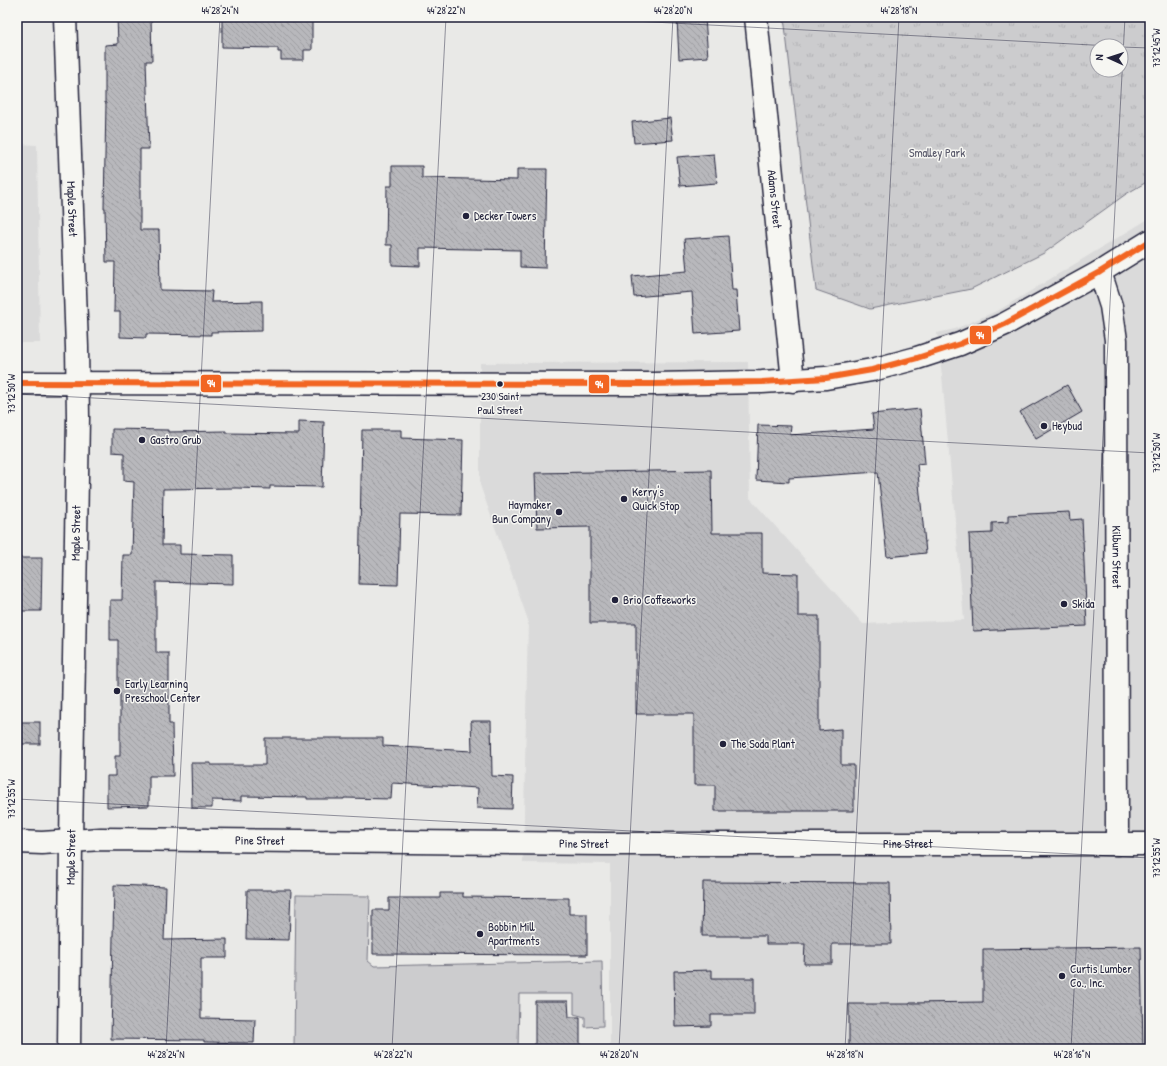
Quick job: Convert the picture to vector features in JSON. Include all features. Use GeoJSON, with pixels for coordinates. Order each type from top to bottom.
{"type":"FeatureCollection","features":[{"type":"Feature","properties":{"kind":"street","name":"Maple Street"},"geometry":{"type":"LineString","coordinates":[[65,17],[77,339],[69,1049]]}},
{"type":"Feature","properties":{"kind":"street","name":"Adams Street"},"geometry":{"type":"LineString","coordinates":[[756,17],[793,381]]}},
{"type":"Feature","properties":{"kind":"street"},"geometry":{"type":"LineString","coordinates":[[17,383],[653,384],[793,381],[826,378],[872,370],[960,344],[1005,324],[1100,272],[1150,242]]}},
{"type":"Feature","properties":{"kind":"street","name":"Kilburn Street"},"geometry":{"type":"LineString","coordinates":[[1100,272],[1111,306],[1116,340],[1117,844]]}},
{"type":"Feature","properties":{"kind":"street","name":"Pine Street"},"geometry":{"type":"LineString","coordinates":[[17,842],[109,839],[596,844],[1150,844]]}},
{"type":"Feature","properties":{"kind":"shaded area"},"geometry":{"type":"Polygon","coordinates":[[[17,144],[37,145],[40,343],[17,343],[17,144]]]}},
{"type":"Feature","properties":{"kind":"shaded area"},"geometry":{"type":"Polygon","coordinates":[[[1150,218],[1150,1049],[610,1049],[610,864],[523,863],[528,620],[480,485],[480,363],[748,362],[750,498],[863,624],[964,620],[937,333],[955,329],[1001,309],[1150,218]]]}},
{"type":"Feature","properties":{"kind":"green space","name":"Smalley Park"},"geometry":{"type":"Polygon","coordinates":[[[784,17],[1150,17],[1150,180],[1126,194],[1044,253],[971,289],[870,309],[816,290],[784,17]]]}},
{"type":"Feature","properties":{"kind":"green space"},"geometry":{"type":"Polygon","coordinates":[[[296,895],[370,896],[368,961],[374,966],[602,961],[603,1026],[585,1027],[585,1017],[574,1014],[574,994],[519,994],[518,1049],[294,1049],[296,895]]]}},
{"type":"Feature","properties":{"kind":"building"},"geometry":{"type":"Polygon","coordinates":[[[117,17],[151,17],[152,61],[146,61],[149,149],[140,149],[140,230],[159,230],[160,290],[212,291],[211,302],[262,301],[262,331],[211,332],[211,335],[146,334],[146,338],[120,337],[120,312],[114,312],[115,262],[106,262],[104,208],[106,103],[105,45],[118,44],[117,17]]]}},
{"type":"Feature","properties":{"kind":"building"},"geometry":{"type":"Polygon","coordinates":[[[222,17],[312,17],[312,50],[304,50],[304,60],[281,60],[281,52],[278,52],[278,48],[222,47],[222,17]]]}},
{"type":"Feature","properties":{"kind":"building"},"geometry":{"type":"Polygon","coordinates":[[[705,18],[708,57],[679,59],[677,19],[705,18]]]}},
{"type":"Feature","properties":{"kind":"building"},"geometry":{"type":"Polygon","coordinates":[[[670,118],[673,140],[634,143],[632,122],[670,118]]]}},
{"type":"Feature","properties":{"kind":"building"},"geometry":{"type":"Polygon","coordinates":[[[714,154],[717,183],[680,186],[677,157],[714,154]]]}},
{"type":"Feature","properties":{"kind":"building","name":"Decker Towers"},"geometry":{"type":"Polygon","coordinates":[[[392,166],[422,166],[422,178],[517,180],[517,169],[547,169],[545,268],[520,267],[520,250],[420,248],[420,266],[392,265],[392,245],[386,245],[387,186],[392,186],[392,166]]]}},
{"type":"Feature","properties":{"kind":"building"},"geometry":{"type":"Polygon","coordinates":[[[728,236],[732,290],[736,290],[739,331],[695,334],[692,292],[634,297],[632,276],[687,271],[684,239],[728,236]]]}},
{"type":"Feature","properties":{"kind":"building","name":"Heybud"},"geometry":{"type":"Polygon","coordinates":[[[1067,385],[1082,412],[1036,439],[1020,412],[1067,385]]]}},
{"type":"Feature","properties":{"kind":"building"},"geometry":{"type":"Polygon","coordinates":[[[920,409],[925,463],[917,464],[926,553],[887,557],[878,472],[789,478],[789,482],[756,480],[758,425],[791,426],[790,435],[874,429],[872,414],[920,409]]]}},
{"type":"Feature","properties":{"kind":"building"},"geometry":{"type":"Polygon","coordinates":[[[299,421],[324,422],[322,487],[270,486],[270,489],[163,489],[162,545],[180,545],[180,554],[233,555],[233,584],[156,582],[156,653],[169,653],[169,724],[172,724],[173,776],[149,776],[149,806],[107,807],[107,776],[115,776],[115,756],[120,756],[118,640],[110,640],[110,600],[122,600],[123,555],[132,555],[134,482],[124,481],[124,453],[112,452],[112,429],[168,430],[168,432],[226,431],[226,433],[299,434],[299,421]]]}},
{"type":"Feature","properties":{"kind":"building"},"geometry":{"type":"Polygon","coordinates":[[[362,430],[401,430],[401,438],[463,440],[461,515],[400,514],[398,585],[359,584],[362,430]]]}},
{"type":"Feature","properties":{"kind":"building"},"geometry":{"type":"Polygon","coordinates":[[[711,470],[712,533],[762,533],[762,573],[798,574],[798,616],[819,616],[819,731],[841,729],[841,765],[854,765],[854,811],[715,811],[715,785],[694,785],[694,714],[636,714],[636,623],[590,623],[590,527],[537,528],[535,473],[711,470]]]}},
{"type":"Feature","properties":{"kind":"building"},"geometry":{"type":"Polygon","coordinates":[[[1069,512],[1070,520],[1082,519],[1087,626],[973,631],[969,534],[992,533],[992,523],[1008,522],[1008,515],[1069,512]]]}},
{"type":"Feature","properties":{"kind":"building"},"geometry":{"type":"Polygon","coordinates":[[[17,558],[42,558],[41,611],[17,611],[17,558]]]}},
{"type":"Feature","properties":{"kind":"building"},"geometry":{"type":"Polygon","coordinates":[[[471,721],[491,721],[492,776],[513,777],[512,809],[477,808],[478,788],[392,783],[391,799],[307,799],[307,797],[241,796],[241,801],[212,800],[212,808],[192,808],[191,763],[211,763],[211,765],[265,765],[265,738],[383,738],[383,746],[472,751],[471,721]]]}},
{"type":"Feature","properties":{"kind":"building"},"geometry":{"type":"Polygon","coordinates":[[[17,722],[40,722],[40,744],[17,744],[17,722]]]}},
{"type":"Feature","properties":{"kind":"building"},"geometry":{"type":"Polygon","coordinates":[[[703,882],[890,883],[891,944],[832,944],[832,964],[804,964],[805,944],[766,944],[766,936],[702,936],[703,882]]]}},
{"type":"Feature","properties":{"kind":"building"},"geometry":{"type":"Polygon","coordinates":[[[114,885],[166,887],[164,940],[227,939],[227,958],[201,958],[201,1018],[255,1019],[254,1043],[204,1042],[204,1040],[111,1039],[114,885]]]}},
{"type":"Feature","properties":{"kind":"building"},"geometry":{"type":"Polygon","coordinates":[[[247,890],[291,890],[289,940],[246,939],[247,890]]]}},
{"type":"Feature","properties":{"kind":"building","name":"Bobbin Mill Apartments"},"geometry":{"type":"Polygon","coordinates":[[[440,893],[463,893],[463,897],[569,898],[569,914],[587,914],[587,955],[373,954],[373,910],[389,910],[389,898],[440,898],[440,893]]]}},
{"type":"Feature","properties":{"kind":"building","name":"Curtis Lumber Co., Inc."},"geometry":{"type":"Polygon","coordinates":[[[1141,947],[1143,1049],[849,1049],[849,1004],[983,1002],[983,949],[1141,947]]]}},
{"type":"Feature","properties":{"kind":"building"},"geometry":{"type":"Polygon","coordinates":[[[712,970],[712,978],[754,978],[754,1015],[711,1015],[711,1026],[675,1027],[674,971],[712,970]]]}},
{"type":"Feature","properties":{"kind":"building"},"geometry":{"type":"Polygon","coordinates":[[[535,1001],[568,1001],[569,1017],[580,1017],[580,1049],[535,1049],[535,1001]]]}},
{"type":"Feature","properties":{"kind":"transit line","name":"94"},"geometry":{"type":"LineString","coordinates":[[17,383],[653,384],[762,382],[826,378],[872,370],[917,358],[960,344],[1005,324],[1100,272],[1150,241]]}},
{"type":"Feature","properties":{"kind":"place","name":"Decker Towers"},"geometry":{"type":"Point","coordinates":[466,216]}},
{"type":"Feature","properties":{"kind":"place","name":"230 Saint Paul Street"},"geometry":{"type":"Point","coordinates":[500,384]}},
{"type":"Feature","properties":{"kind":"place","name":"Heybud"},"geometry":{"type":"Point","coordinates":[1044,426]}},
{"type":"Feature","properties":{"kind":"place","name":"Gastro Grub"},"geometry":{"type":"Point","coordinates":[142,440]}},
{"type":"Feature","properties":{"kind":"place","name":"Kerry's Quick Stop"},"geometry":{"type":"Point","coordinates":[624,499]}},
{"type":"Feature","properties":{"kind":"place","name":"Haymaker Bun Company"},"geometry":{"type":"Point","coordinates":[559,512]}},
{"type":"Feature","properties":{"kind":"place","name":"Brio Coffeeworks"},"geometry":{"type":"Point","coordinates":[615,600]}},
{"type":"Feature","properties":{"kind":"place","name":"Skida"},"geometry":{"type":"Point","coordinates":[1064,604]}},
{"type":"Feature","properties":{"kind":"place","name":"Early Learning Preschool Center"},"geometry":{"type":"Point","coordinates":[117,691]}},
{"type":"Feature","properties":{"kind":"place","name":"The Soda Plant"},"geometry":{"type":"Point","coordinates":[723,744]}},
{"type":"Feature","properties":{"kind":"place","name":"Bobbin Mill Apartments"},"geometry":{"type":"Point","coordinates":[480,934]}},
{"type":"Feature","properties":{"kind":"place","name":"Curtis Lumber Co., Inc."},"geometry":{"type":"Point","coordinates":[1062,976]}}]}
